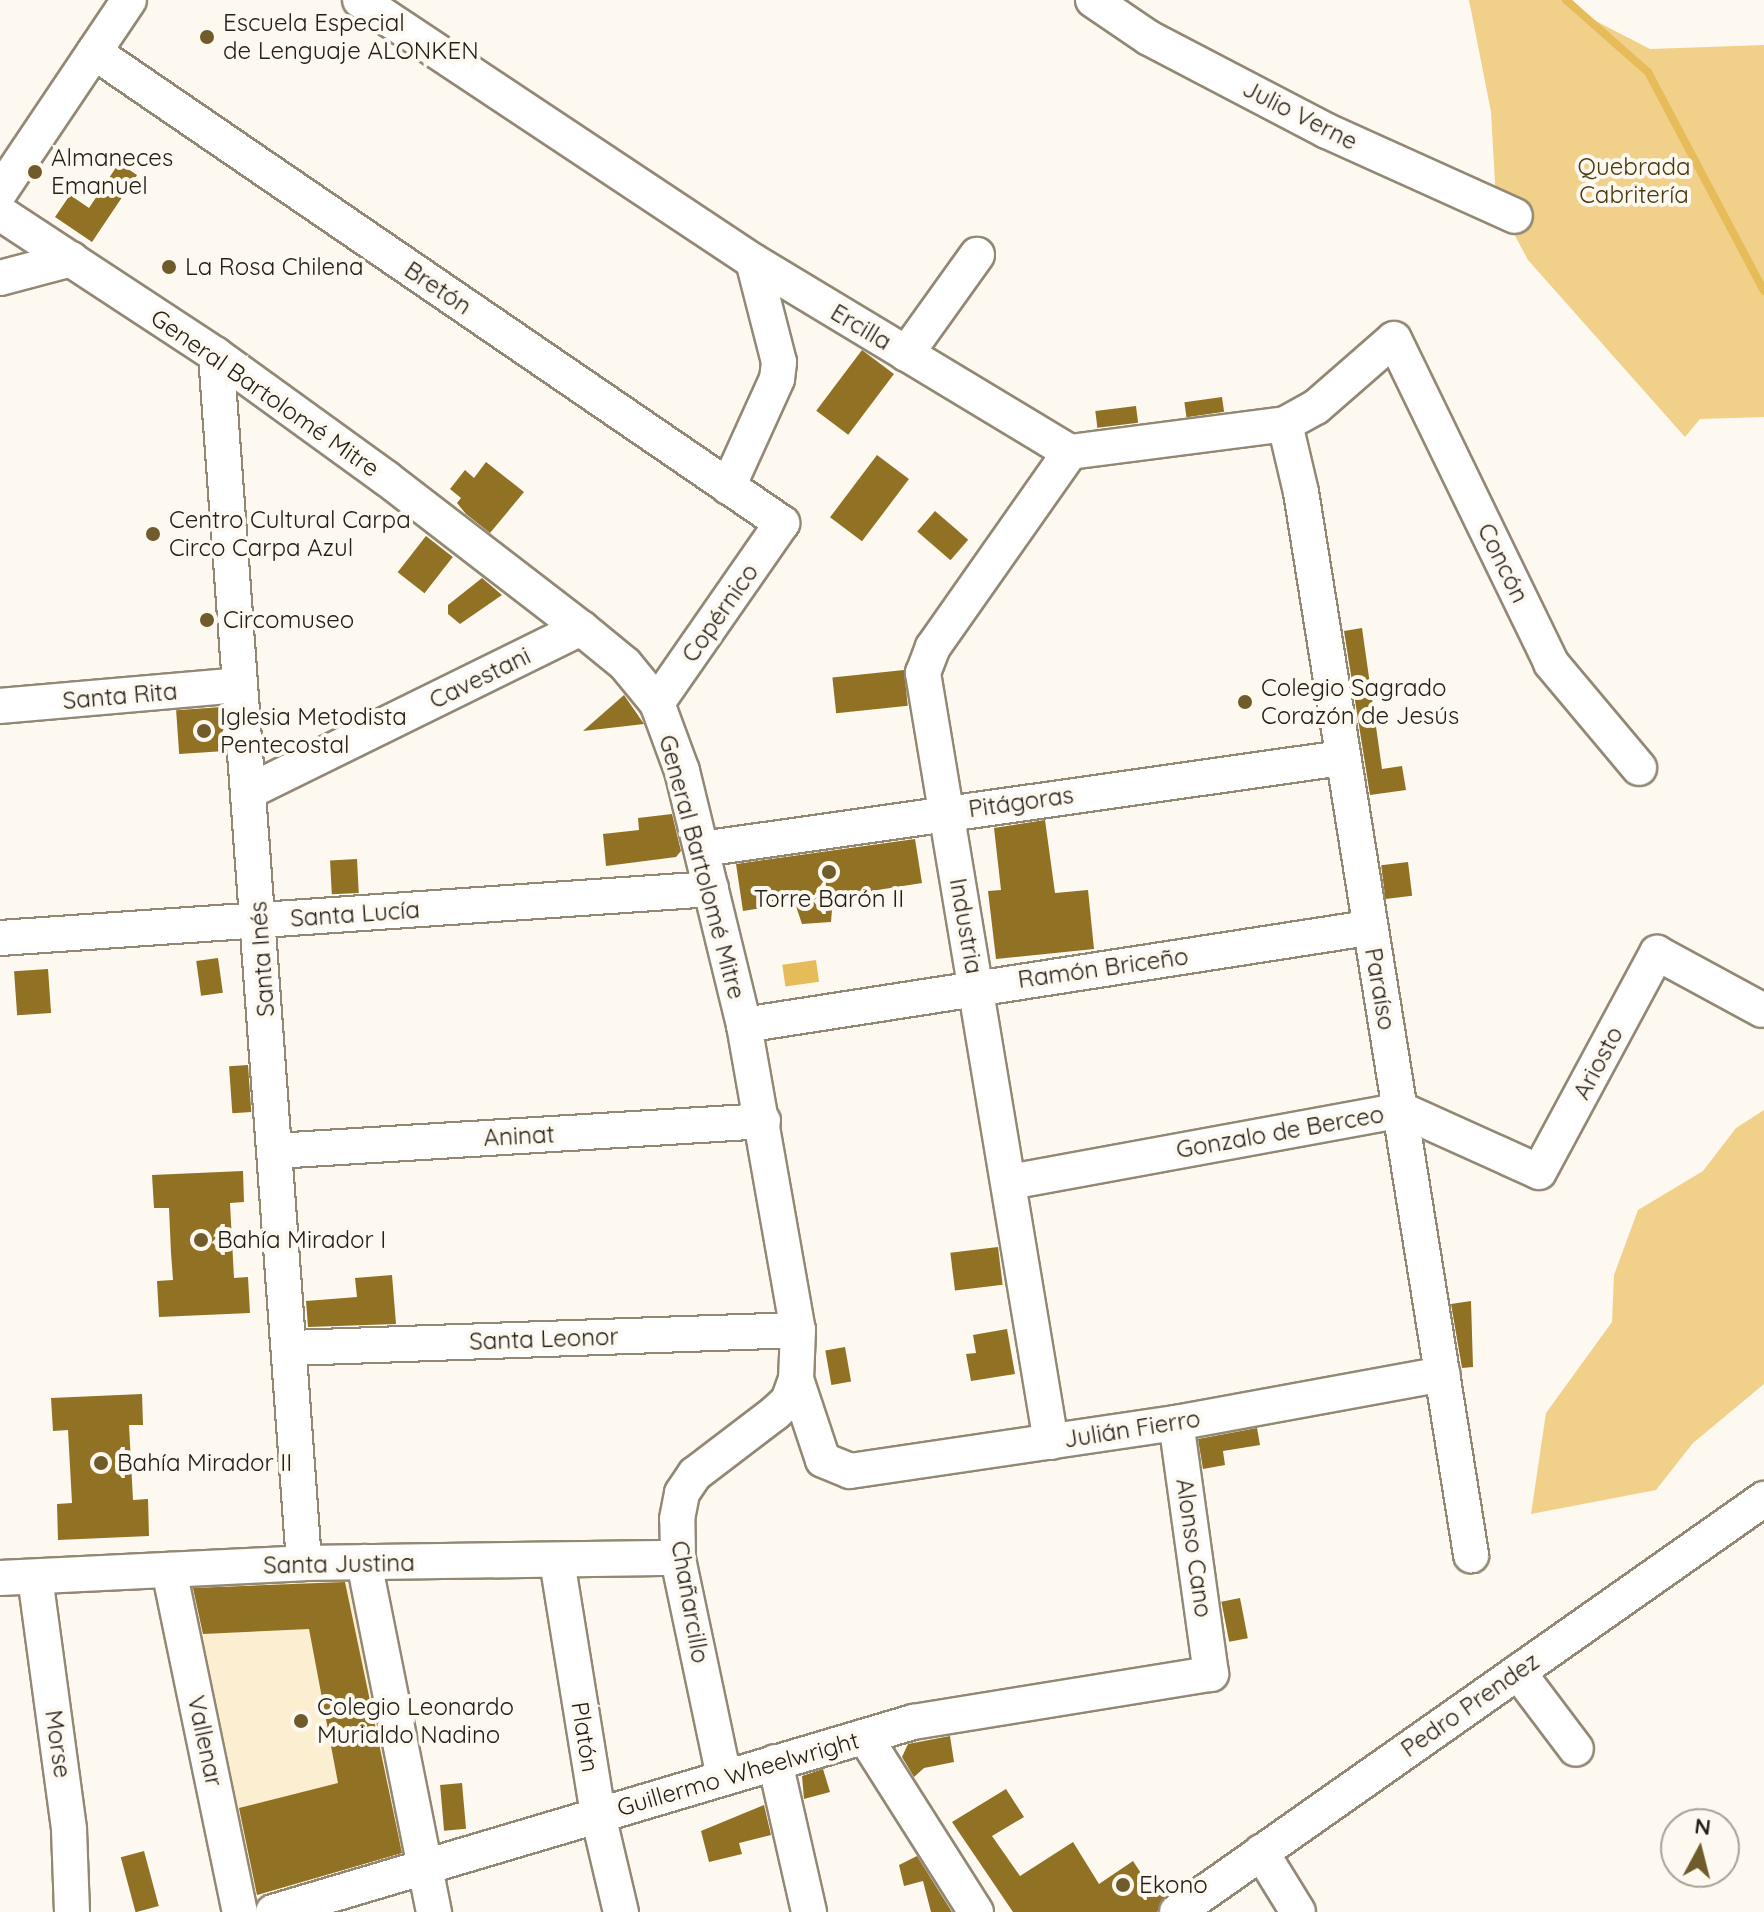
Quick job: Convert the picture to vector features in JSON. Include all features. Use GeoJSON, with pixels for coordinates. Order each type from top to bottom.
{"type":"FeatureCollection","features":[{"type":"Feature","properties":{"kind":"street"},"geometry":{"type":"LineString","coordinates":[[0,192],[129,0]]}},
{"type":"Feature","properties":{"kind":"street","name":"Ercilla"},"geometry":{"type":"LineString","coordinates":[[360,0],[753,261],[1070,452]]}},
{"type":"Feature","properties":{"kind":"street","name":"Julio Verne"},"geometry":{"type":"LineString","coordinates":[[1093,0],[1149,38],[1327,131],[1515,216]]}},
{"type":"Feature","properties":{"kind":"street","name":"Bretón"},"geometry":{"type":"LineString","coordinates":[[94,52],[782,523]]}},
{"type":"Feature","properties":{"kind":"street","name":"General Bartolomé Mitre"},"geometry":{"type":"LineString","coordinates":[[0,213],[216,355],[581,628],[625,664],[657,703],[702,849],[744,1025],[798,1330],[796,1379],[823,1460]]}},
{"type":"Feature","properties":{"kind":"street"},"geometry":{"type":"LineString","coordinates":[[906,354],[977,255]]}},
{"type":"Feature","properties":{"kind":"street"},"geometry":{"type":"LineString","coordinates":[[0,278],[72,259]]}},
{"type":"Feature","properties":{"kind":"street"},"geometry":{"type":"LineString","coordinates":[[728,487],[778,370],[753,261]]}},
{"type":"Feature","properties":{"kind":"street","name":"Concón"},"geometry":{"type":"LineString","coordinates":[[1285,424],[1316,407],[1394,339],[1551,663],[1639,768]]}},
{"type":"Feature","properties":{"kind":"street","name":"Santa Inés"},"geometry":{"type":"LineString","coordinates":[[216,355],[291,1348],[304,1563]]}},
{"type":"Feature","properties":{"kind":"street"},"geometry":{"type":"LineString","coordinates":[[1070,452],[1285,424]]}},
{"type":"Feature","properties":{"kind":"street","name":"Paraíso"},"geometry":{"type":"LineString","coordinates":[[1285,424],[1301,492],[1368,928],[1402,1110],[1471,1555]]}},
{"type":"Feature","properties":{"kind":"street","name":"Industria"},"geometry":{"type":"LineString","coordinates":[[1051,1442],[947,813],[925,660],[1070,452]]}},
{"type":"Feature","properties":{"kind":"street","name":"Copérnico"},"geometry":{"type":"LineString","coordinates":[[657,703],[782,523]]}},
{"type":"Feature","properties":{"kind":"street","name":"Cavestani"},"geometry":{"type":"LineString","coordinates":[[250,791],[581,628]]}},
{"type":"Feature","properties":{"kind":"street","name":"Santa Rita"},"geometry":{"type":"LineString","coordinates":[[0,706],[239,685]]}},
{"type":"Feature","properties":{"kind":"street","name":"Pitágoras"},"geometry":{"type":"LineString","coordinates":[[702,849],[1341,758]]}},
{"type":"Feature","properties":{"kind":"street","name":"Santa Lucía"},"geometry":{"type":"LineString","coordinates":[[0,938],[711,889]]}},
{"type":"Feature","properties":{"kind":"street","name":"Ramón Briceño"},"geometry":{"type":"LineString","coordinates":[[744,1025],[1368,928]]}},
{"type":"Feature","properties":{"kind":"street","name":"Ariosto"},"geometry":{"type":"LineString","coordinates":[[1539,1172],[1657,953],[1762,1010]]}},
{"type":"Feature","properties":{"kind":"street","name":"Gonzalo de Berceo"},"geometry":{"type":"LineString","coordinates":[[1010,1182],[1402,1110],[1539,1172]]}},
{"type":"Feature","properties":{"kind":"street","name":"Aninat"},"geometry":{"type":"LineString","coordinates":[[275,1151],[763,1121]]}},
{"type":"Feature","properties":{"kind":"street","name":"Santa Leonor"},"geometry":{"type":"LineString","coordinates":[[291,1348],[798,1330]]}},
{"type":"Feature","properties":{"kind":"street","name":"Julián Fierro"},"geometry":{"type":"LineString","coordinates":[[823,1460],[850,1471],[1176,1423],[1443,1374]]}},
{"type":"Feature","properties":{"kind":"street","name":"Chañarcillo"},"geometry":{"type":"LineString","coordinates":[[724,1777],[678,1558],[682,1493],[695,1474],[781,1407],[796,1379]]}},
{"type":"Feature","properties":{"kind":"street","name":"Alonso Cano"},"geometry":{"type":"LineString","coordinates":[[1176,1423],[1211,1674]]}},
{"type":"Feature","properties":{"kind":"street","name":"Pedro Prendez"},"geometry":{"type":"LineString","coordinates":[[1177,1912],[1764,1499]]}},
{"type":"Feature","properties":{"kind":"street","name":"Santa Justina"},"geometry":{"type":"LineString","coordinates":[[0,1578],[304,1563],[678,1558]]}},
{"type":"Feature","properties":{"kind":"street","name":"Platón"},"geometry":{"type":"LineString","coordinates":[[557,1561],[598,1815],[621,1912]]}},
{"type":"Feature","properties":{"kind":"street"},"geometry":{"type":"LineString","coordinates":[[364,1562],[434,1912]]}},
{"type":"Feature","properties":{"kind":"street","name":"Vallenar"},"geometry":{"type":"LineString","coordinates":[[169,1570],[240,1912]]}},
{"type":"Feature","properties":{"kind":"street","name":"Morse"},"geometry":{"type":"LineString","coordinates":[[35,1577],[69,1830],[72,1912]]}},
{"type":"Feature","properties":{"kind":"street"},"geometry":{"type":"LineString","coordinates":[[1518,1672],[1576,1749]]}},
{"type":"Feature","properties":{"kind":"street","name":"Guillermo Wheelwright"},"geometry":{"type":"LineString","coordinates":[[273,1912],[913,1722],[1211,1674]]}},
{"type":"Feature","properties":{"kind":"street"},"geometry":{"type":"LineString","coordinates":[[865,1737],[976,1912]]}},
{"type":"Feature","properties":{"kind":"street"},"geometry":{"type":"LineString","coordinates":[[775,1762],[809,1912]]}},
{"type":"Feature","properties":{"kind":"street"},"geometry":{"type":"LineString","coordinates":[[1261,1852],[1298,1912]]}},
{"type":"Feature","properties":{"kind":"shaded area"},"geometry":{"type":"Polygon","coordinates":[[[816,960],[819,982],[785,987],[782,965],[816,960]]]}},
{"type":"Feature","properties":{"kind":"shaded area","name":"Colegio Leonardo Murialdo Nadino"},"geometry":{"type":"Polygon","coordinates":[[[340,1579],[361,1595],[417,1862],[253,1896],[183,1582],[340,1579]]]}},
{"type":"Feature","properties":{"kind":"green space","name":"Quebrada Cabritería"},"geometry":{"type":"Polygon","coordinates":[[[1469,0],[1572,0],[1590,18],[1650,49],[1764,45],[1764,417],[1700,419],[1685,437],[1528,260],[1496,200],[1491,112],[1469,0]]]}},
{"type":"Feature","properties":{"kind":"green space"},"geometry":{"type":"Polygon","coordinates":[[[1764,1110],[1764,1384],[1693,1443],[1656,1490],[1531,1514],[1546,1413],[1612,1322],[1614,1275],[1638,1210],[1703,1171],[1736,1128],[1764,1110]]]}},
{"type":"Feature","properties":{"kind":"building"},"geometry":{"type":"Polygon","coordinates":[[[119,163],[137,175],[92,242],[55,217],[70,195],[89,208],[119,163]]]}},
{"type":"Feature","properties":{"kind":"building"},"geometry":{"type":"Polygon","coordinates":[[[862,350],[894,374],[848,435],[816,411],[862,350]]]}},
{"type":"Feature","properties":{"kind":"building"},"geometry":{"type":"Polygon","coordinates":[[[1222,397],[1224,412],[1186,417],[1184,402],[1222,397]]]}},
{"type":"Feature","properties":{"kind":"building"},"geometry":{"type":"Polygon","coordinates":[[[1136,406],[1138,423],[1097,428],[1095,411],[1136,406]]]}},
{"type":"Feature","properties":{"kind":"building"},"geometry":{"type":"Polygon","coordinates":[[[877,455],[909,479],[862,541],[830,517],[877,455]]]}},
{"type":"Feature","properties":{"kind":"building"},"geometry":{"type":"Polygon","coordinates":[[[486,462],[524,492],[490,533],[466,514],[457,503],[461,498],[450,489],[465,470],[474,478],[486,462]]]}},
{"type":"Feature","properties":{"kind":"building"},"geometry":{"type":"Polygon","coordinates":[[[935,511],[968,540],[950,560],[917,531],[935,511]]]}},
{"type":"Feature","properties":{"kind":"building"},"geometry":{"type":"Polygon","coordinates":[[[426,536],[453,557],[424,593],[398,572],[426,536]]]}},
{"type":"Feature","properties":{"kind":"building"},"geometry":{"type":"Polygon","coordinates":[[[482,578],[502,595],[460,624],[448,614],[448,605],[482,578]]]}},
{"type":"Feature","properties":{"kind":"building"},"geometry":{"type":"Polygon","coordinates":[[[1362,628],[1382,769],[1402,766],[1406,790],[1370,795],[1344,631],[1362,628]]]}},
{"type":"Feature","properties":{"kind":"building"},"geometry":{"type":"Polygon","coordinates":[[[904,670],[908,706],[836,713],[832,678],[904,670]]]}},
{"type":"Feature","properties":{"kind":"building"},"geometry":{"type":"Polygon","coordinates":[[[624,695],[644,724],[583,731],[624,695]]]}},
{"type":"Feature","properties":{"kind":"building","name":"Iglesia Metodista Pentecostal"},"geometry":{"type":"Polygon","coordinates":[[[222,707],[225,751],[179,754],[176,710],[222,707]]]}},
{"type":"Feature","properties":{"kind":"building"},"geometry":{"type":"Polygon","coordinates":[[[672,814],[681,851],[676,857],[606,866],[603,834],[639,830],[638,818],[672,814]]]}},
{"type":"Feature","properties":{"kind":"building"},"geometry":{"type":"Polygon","coordinates":[[[1045,820],[1055,893],[1088,890],[1094,949],[996,959],[988,891],[1001,890],[994,828],[1045,820]]]}},
{"type":"Feature","properties":{"kind":"building","name":"Torre Barón II"},"geometry":{"type":"Polygon","coordinates":[[[915,839],[922,883],[833,897],[831,922],[802,924],[795,903],[743,911],[736,864],[915,839]]]}},
{"type":"Feature","properties":{"kind":"building"},"geometry":{"type":"Polygon","coordinates":[[[357,859],[359,893],[332,894],[330,860],[357,859]]]}},
{"type":"Feature","properties":{"kind":"building"},"geometry":{"type":"Polygon","coordinates":[[[1408,862],[1412,896],[1385,899],[1381,865],[1408,862]]]}},
{"type":"Feature","properties":{"kind":"building"},"geometry":{"type":"Polygon","coordinates":[[[218,958],[223,993],[201,996],[196,961],[218,958]]]}},
{"type":"Feature","properties":{"kind":"building"},"geometry":{"type":"Polygon","coordinates":[[[48,969],[51,1013],[17,1015],[14,971],[48,969]]]}},
{"type":"Feature","properties":{"kind":"building"},"geometry":{"type":"Polygon","coordinates":[[[248,1065],[251,1112],[232,1113],[229,1066],[248,1065]]]}},
{"type":"Feature","properties":{"kind":"building","name":"Bahía Mirador I"},"geometry":{"type":"Polygon","coordinates":[[[243,1171],[244,1202],[230,1203],[234,1278],[248,1277],[250,1313],[159,1317],[157,1281],[173,1280],[169,1208],[154,1208],[152,1175],[243,1171]]]}},
{"type":"Feature","properties":{"kind":"building"},"geometry":{"type":"Polygon","coordinates":[[[998,1247],[1003,1285],[955,1291],[950,1253],[998,1247]]]}},
{"type":"Feature","properties":{"kind":"building"},"geometry":{"type":"Polygon","coordinates":[[[392,1275],[396,1324],[308,1327],[306,1301],[357,1297],[355,1278],[392,1275]]]}},
{"type":"Feature","properties":{"kind":"building"},"geometry":{"type":"Polygon","coordinates":[[[1471,1301],[1473,1367],[1462,1368],[1451,1304],[1471,1301]]]}},
{"type":"Feature","properties":{"kind":"building"},"geometry":{"type":"Polygon","coordinates":[[[1007,1329],[1015,1374],[971,1381],[966,1354],[976,1353],[973,1335],[1007,1329]]]}},
{"type":"Feature","properties":{"kind":"building"},"geometry":{"type":"Polygon","coordinates":[[[845,1347],[851,1381],[831,1385],[825,1350],[845,1347]]]}},
{"type":"Feature","properties":{"kind":"building","name":"Bahía Mirador II"},"geometry":{"type":"Polygon","coordinates":[[[142,1394],[143,1425],[129,1425],[133,1500],[148,1499],[149,1536],[58,1540],[57,1504],[72,1503],[68,1430],[53,1431],[51,1398],[142,1394]]]}},
{"type":"Feature","properties":{"kind":"building"},"geometry":{"type":"Polygon","coordinates":[[[1257,1428],[1260,1445],[1223,1451],[1225,1465],[1203,1469],[1198,1439],[1257,1428]]]}},
{"type":"Feature","properties":{"kind":"building"},"geometry":{"type":"Polygon","coordinates":[[[345,1582],[402,1853],[257,1895],[239,1808],[338,1783],[309,1629],[203,1634],[193,1588],[345,1582]]]}},
{"type":"Feature","properties":{"kind":"building"},"geometry":{"type":"Polygon","coordinates":[[[1240,1598],[1248,1638],[1229,1642],[1221,1602],[1240,1598]]]}},
{"type":"Feature","properties":{"kind":"building"},"geometry":{"type":"Polygon","coordinates":[[[950,1736],[954,1762],[924,1768],[914,1777],[902,1757],[908,1744],[950,1736]]]}},
{"type":"Feature","properties":{"kind":"building"},"geometry":{"type":"Polygon","coordinates":[[[823,1769],[830,1792],[804,1799],[802,1776],[823,1769]]]}},
{"type":"Feature","properties":{"kind":"building"},"geometry":{"type":"Polygon","coordinates":[[[462,1783],[466,1829],[444,1831],[440,1785],[462,1783]]]}},
{"type":"Feature","properties":{"kind":"building"},"geometry":{"type":"Polygon","coordinates":[[[1006,1789],[1024,1817],[992,1836],[1020,1876],[1073,1842],[1099,1884],[1133,1861],[1152,1890],[1165,1881],[1171,1892],[1157,1912],[1013,1912],[952,1822],[1006,1789]]]}},
{"type":"Feature","properties":{"kind":"building"},"geometry":{"type":"Polygon","coordinates":[[[764,1805],[771,1835],[739,1843],[742,1854],[709,1862],[701,1831],[764,1805]]]}},
{"type":"Feature","properties":{"kind":"building"},"geometry":{"type":"Polygon","coordinates":[[[144,1851],[159,1906],[135,1912],[121,1857],[144,1851]]]}},
{"type":"Feature","properties":{"kind":"building"},"geometry":{"type":"Polygon","coordinates":[[[917,1856],[952,1912],[931,1912],[923,1881],[904,1886],[899,1865],[917,1856]]]}},
{"type":"Feature","properties":{"kind":"waterway","name":"Quebrada Cabritería"},"geometry":{"type":"LineString","coordinates":[[1566,0],[1648,72],[1764,291]]}},
{"type":"Feature","properties":{"kind":"place","name":"Escuela Especial de Lenguaje ALONKEN"},"geometry":{"type":"Point","coordinates":[207,37]}},
{"type":"Feature","properties":{"kind":"place","name":"Almaneces Emanuel"},"geometry":{"type":"Point","coordinates":[35,172]}},
{"type":"Feature","properties":{"kind":"place","name":"La Rosa Chilena"},"geometry":{"type":"Point","coordinates":[169,267]}},
{"type":"Feature","properties":{"kind":"place","name":"Centro Cultural Carpa Circo Carpa Azul"},"geometry":{"type":"Point","coordinates":[153,534]}},
{"type":"Feature","properties":{"kind":"place","name":"Circomuseo"},"geometry":{"type":"Point","coordinates":[207,620]}},
{"type":"Feature","properties":{"kind":"place","name":"Colegio Sagrado Corazón de Jesús"},"geometry":{"type":"Point","coordinates":[1245,702]}},
{"type":"Feature","properties":{"kind":"place","name":"Iglesia Metodista Pentecostal"},"geometry":{"type":"Point","coordinates":[204,731]}},
{"type":"Feature","properties":{"kind":"place","name":"Torre Barón II"},"geometry":{"type":"Point","coordinates":[829,872]}},
{"type":"Feature","properties":{"kind":"place","name":"Bahía Mirador I"},"geometry":{"type":"Point","coordinates":[201,1240]}},
{"type":"Feature","properties":{"kind":"place","name":"Bahía Mirador II"},"geometry":{"type":"Point","coordinates":[101,1463]}},
{"type":"Feature","properties":{"kind":"place","name":"Colegio Leonardo Murialdo Nadino"},"geometry":{"type":"Point","coordinates":[301,1721]}},
{"type":"Feature","properties":{"kind":"place","name":"Ekono"},"geometry":{"type":"Point","coordinates":[1123,1885]}}]}
